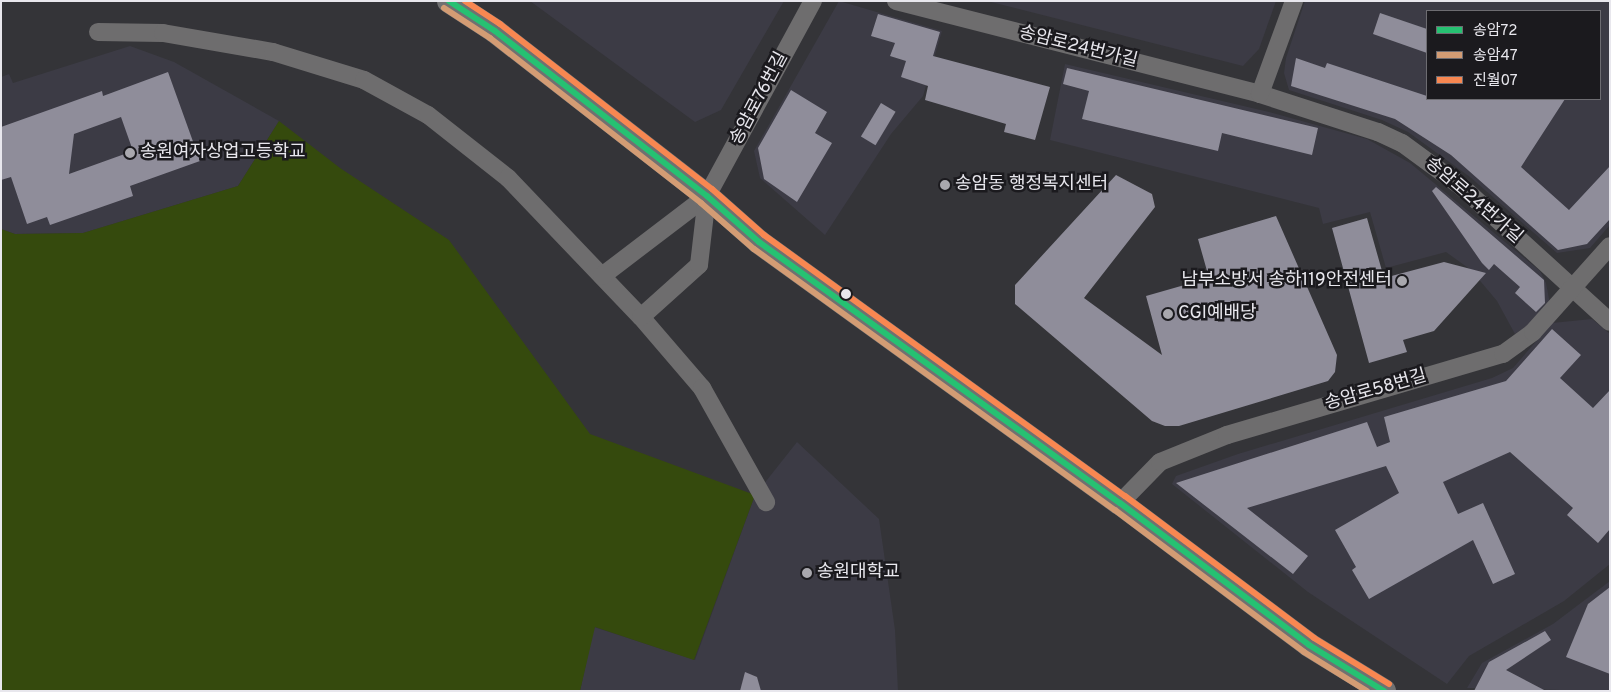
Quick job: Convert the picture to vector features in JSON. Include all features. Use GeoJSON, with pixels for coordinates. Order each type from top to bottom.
{"type":"FeatureCollection","features":[{"type":"Feature","properties":{"kind":"main road"},"geometry":{"type":"LineString","coordinates":[[449,1],[494,31],[707,196],[759,242],[1120,503],[1309,645],[1384,691]]}},
{"type":"Feature","properties":{"kind":"street","name":"송암로76번길"},"geometry":{"type":"LineString","coordinates":[[707,196],[813,1]]}},
{"type":"Feature","properties":{"kind":"street","name":"송암로24번가길"},"geometry":{"type":"LineString","coordinates":[[896,1],[1260,94],[1378,132],[1402,143],[1462,187],[1571,289],[1610,322]]}},
{"type":"Feature","properties":{"kind":"street"},"geometry":{"type":"LineString","coordinates":[[1260,94],[1294,1]]}},
{"type":"Feature","properties":{"kind":"street"},"geometry":{"type":"LineString","coordinates":[[98,32],[163,33],[273,52],[364,80],[428,115],[487,158],[641,317],[702,388],[766,502]]}},
{"type":"Feature","properties":{"kind":"street"},"geometry":{"type":"LineString","coordinates":[[602,276],[707,196]]}},
{"type":"Feature","properties":{"kind":"street"},"geometry":{"type":"LineString","coordinates":[[641,317],[699,265],[707,196]]}},
{"type":"Feature","properties":{"kind":"street","name":"송암로58번길"},"geometry":{"type":"LineString","coordinates":[[1120,503],[1160,462],[1227,435],[1503,354],[1533,332],[1610,246]]}},
{"type":"Feature","properties":{"kind":"shaded area"},"geometry":{"type":"Polygon","coordinates":[[[530,1],[784,1],[721,110],[695,122],[530,1]]]}},
{"type":"Feature","properties":{"kind":"shaded area"},"geometry":{"type":"Polygon","coordinates":[[[839,1],[942,31],[923,96],[891,134],[825,235],[760,178],[754,151],[839,1]]]}},
{"type":"Feature","properties":{"kind":"shaded area"},"geometry":{"type":"Polygon","coordinates":[[[987,1],[1276,1],[1259,49],[1243,66],[987,1]]]}},
{"type":"Feature","properties":{"kind":"shaded area"},"geometry":{"type":"Polygon","coordinates":[[[1305,1],[1610,1],[1610,225],[1590,248],[1557,253],[1470,177],[1408,132],[1382,120],[1289,90],[1284,73],[1286,58],[1305,1]]]}},
{"type":"Feature","properties":{"kind":"shaded area","name":"송원여자상업고등학교"},"geometry":{"type":"Polygon","coordinates":[[[130,46],[174,62],[279,121],[238,186],[83,233],[15,234],[1,229],[1,77],[9,74],[13,83],[130,46]]]}},
{"type":"Feature","properties":{"kind":"shaded area"},"geometry":{"type":"Polygon","coordinates":[[[1065,64],[1269,112],[1367,139],[1410,163],[1540,271],[1546,283],[1550,304],[1535,321],[1515,334],[1497,301],[1471,270],[1446,252],[1386,268],[1370,212],[1323,224],[1319,208],[1050,140],[1065,64]]]}},
{"type":"Feature","properties":{"kind":"shaded area"},"geometry":{"type":"Polygon","coordinates":[[[1592,319],[1610,334],[1610,564],[1564,601],[1469,656],[1447,684],[1308,592],[1172,484],[1176,476],[1238,454],[1492,378],[1513,368],[1552,323],[1592,319]]]}},
{"type":"Feature","properties":{"kind":"shaded area","name":"송원대학교"},"geometry":{"type":"Polygon","coordinates":[[[797,442],[879,519],[895,630],[898,691],[580,691],[594,627],[695,660],[755,495],[797,442]]]}},
{"type":"Feature","properties":{"kind":"shaded area"},"geometry":{"type":"Polygon","coordinates":[[[1610,581],[1610,691],[1467,688],[1482,663],[1553,624],[1610,581]]]}},
{"type":"Feature","properties":{"kind":"green space"},"geometry":{"type":"Polygon","coordinates":[[[279,121],[340,168],[449,240],[590,434],[755,495],[694,660],[595,627],[580,691],[1,691],[1,229],[15,234],[83,233],[238,186],[279,121]]]}},
{"type":"Feature","properties":{"kind":"building"},"geometry":{"type":"Polygon","coordinates":[[[1380,13],[1426,29],[1426,53],[1373,34],[1380,13]]]}},
{"type":"Feature","properties":{"kind":"building"},"geometry":{"type":"Polygon","coordinates":[[[878,14],[940,32],[933,56],[1050,87],[1035,140],[1004,132],[1006,124],[925,100],[928,86],[901,77],[906,61],[890,56],[895,43],[871,36],[878,14]]]}},
{"type":"Feature","properties":{"kind":"building"},"geometry":{"type":"Polygon","coordinates":[[[1296,58],[1325,68],[1327,63],[1426,96],[1426,100],[1564,100],[1521,167],[1569,210],[1610,166],[1610,219],[1587,244],[1558,250],[1451,155],[1395,119],[1291,86],[1296,58]]]}},
{"type":"Feature","properties":{"kind":"building"},"geometry":{"type":"Polygon","coordinates":[[[1067,68],[1318,128],[1312,155],[1222,133],[1218,151],[1082,119],[1089,91],[1063,84],[1067,68]]]}},
{"type":"Feature","properties":{"kind":"building"},"geometry":{"type":"Polygon","coordinates":[[[168,72],[200,161],[130,186],[133,196],[50,225],[47,217],[27,224],[11,177],[1,180],[1,127],[102,91],[103,96],[168,72]],[[121,117],[74,134],[69,174],[133,151],[121,117]]]}},
{"type":"Feature","properties":{"kind":"building"},"geometry":{"type":"Polygon","coordinates":[[[791,90],[827,112],[815,133],[832,143],[797,202],[764,179],[758,148],[791,90]]]}},
{"type":"Feature","properties":{"kind":"building"},"geometry":{"type":"Polygon","coordinates":[[[881,103],[896,112],[875,145],[861,136],[881,103]]]}},
{"type":"Feature","properties":{"kind":"building"},"geometry":{"type":"Polygon","coordinates":[[[1116,175],[1152,194],[1155,207],[1084,298],[1162,355],[1146,296],[1209,278],[1198,239],[1276,216],[1337,355],[1335,372],[1328,381],[1179,426],[1165,426],[1152,421],[1015,304],[1015,285],[1116,175]]]}},
{"type":"Feature","properties":{"kind":"building"},"geometry":{"type":"Polygon","coordinates":[[[1436,187],[1544,280],[1545,303],[1536,312],[1515,293],[1520,287],[1494,264],[1489,270],[1482,263],[1432,191],[1436,187]]]}},
{"type":"Feature","properties":{"kind":"building"},"geometry":{"type":"Polygon","coordinates":[[[1367,218],[1384,278],[1444,262],[1486,273],[1434,331],[1403,340],[1407,352],[1369,363],[1332,228],[1367,218]]]}},
{"type":"Feature","properties":{"kind":"building"},"geometry":{"type":"Polygon","coordinates":[[[1552,329],[1581,355],[1560,378],[1593,408],[1610,390],[1610,529],[1598,543],[1567,515],[1573,508],[1510,452],[1443,482],[1458,514],[1483,503],[1515,574],[1493,584],[1473,540],[1369,599],[1352,570],[1356,567],[1335,530],[1399,493],[1386,466],[1247,508],[1308,556],[1293,574],[1176,483],[1367,422],[1377,447],[1390,442],[1384,417],[1506,381],[1552,329]]]}},
{"type":"Feature","properties":{"kind":"building"},"geometry":{"type":"Polygon","coordinates":[[[1610,587],[1610,674],[1566,657],[1588,604],[1610,587]]]}},
{"type":"Feature","properties":{"kind":"building"},"geometry":{"type":"Polygon","coordinates":[[[1545,631],[1551,640],[1506,670],[1546,691],[1474,691],[1489,662],[1545,631]]]}},
{"type":"Feature","properties":{"kind":"building"},"geometry":{"type":"Polygon","coordinates":[[[745,672],[757,677],[761,691],[740,691],[745,672]]]}},
{"type":"Feature","properties":{"kind":"transit line","name":"송암72"},"geometry":{"type":"LineString","coordinates":[[449,1],[495,31],[707,196],[759,242],[1120,503],[1309,645],[1384,691]]}},
{"type":"Feature","properties":{"kind":"transit line","name":"진월07"},"geometry":{"type":"LineString","coordinates":[[465,1],[500,24],[712,189],[764,235],[1125,496],[1314,638],[1389,684]]}},
{"type":"Feature","properties":{"kind":"transit line","name":"송암47"},"geometry":{"type":"LineString","coordinates":[[444,8],[490,38],[701,203],[754,249],[1115,510],[1304,652],[1367,691]]}},
{"type":"Feature","properties":{"kind":"place","name":"송원여자상업고등학교"},"geometry":{"type":"Point","coordinates":[130,153]}},
{"type":"Feature","properties":{"kind":"place","name":"송암동 행정복지센터"},"geometry":{"type":"Point","coordinates":[945,185]}},
{"type":"Feature","properties":{"kind":"place","name":"남부소방서 송하119안전센터"},"geometry":{"type":"Point","coordinates":[1402,281]}},
{"type":"Feature","properties":{"kind":"place","name":"CGI예배당"},"geometry":{"type":"Point","coordinates":[1168,314]}},
{"type":"Feature","properties":{"kind":"place","name":"송원대학교"},"geometry":{"type":"Point","coordinates":[807,573]}}]}
